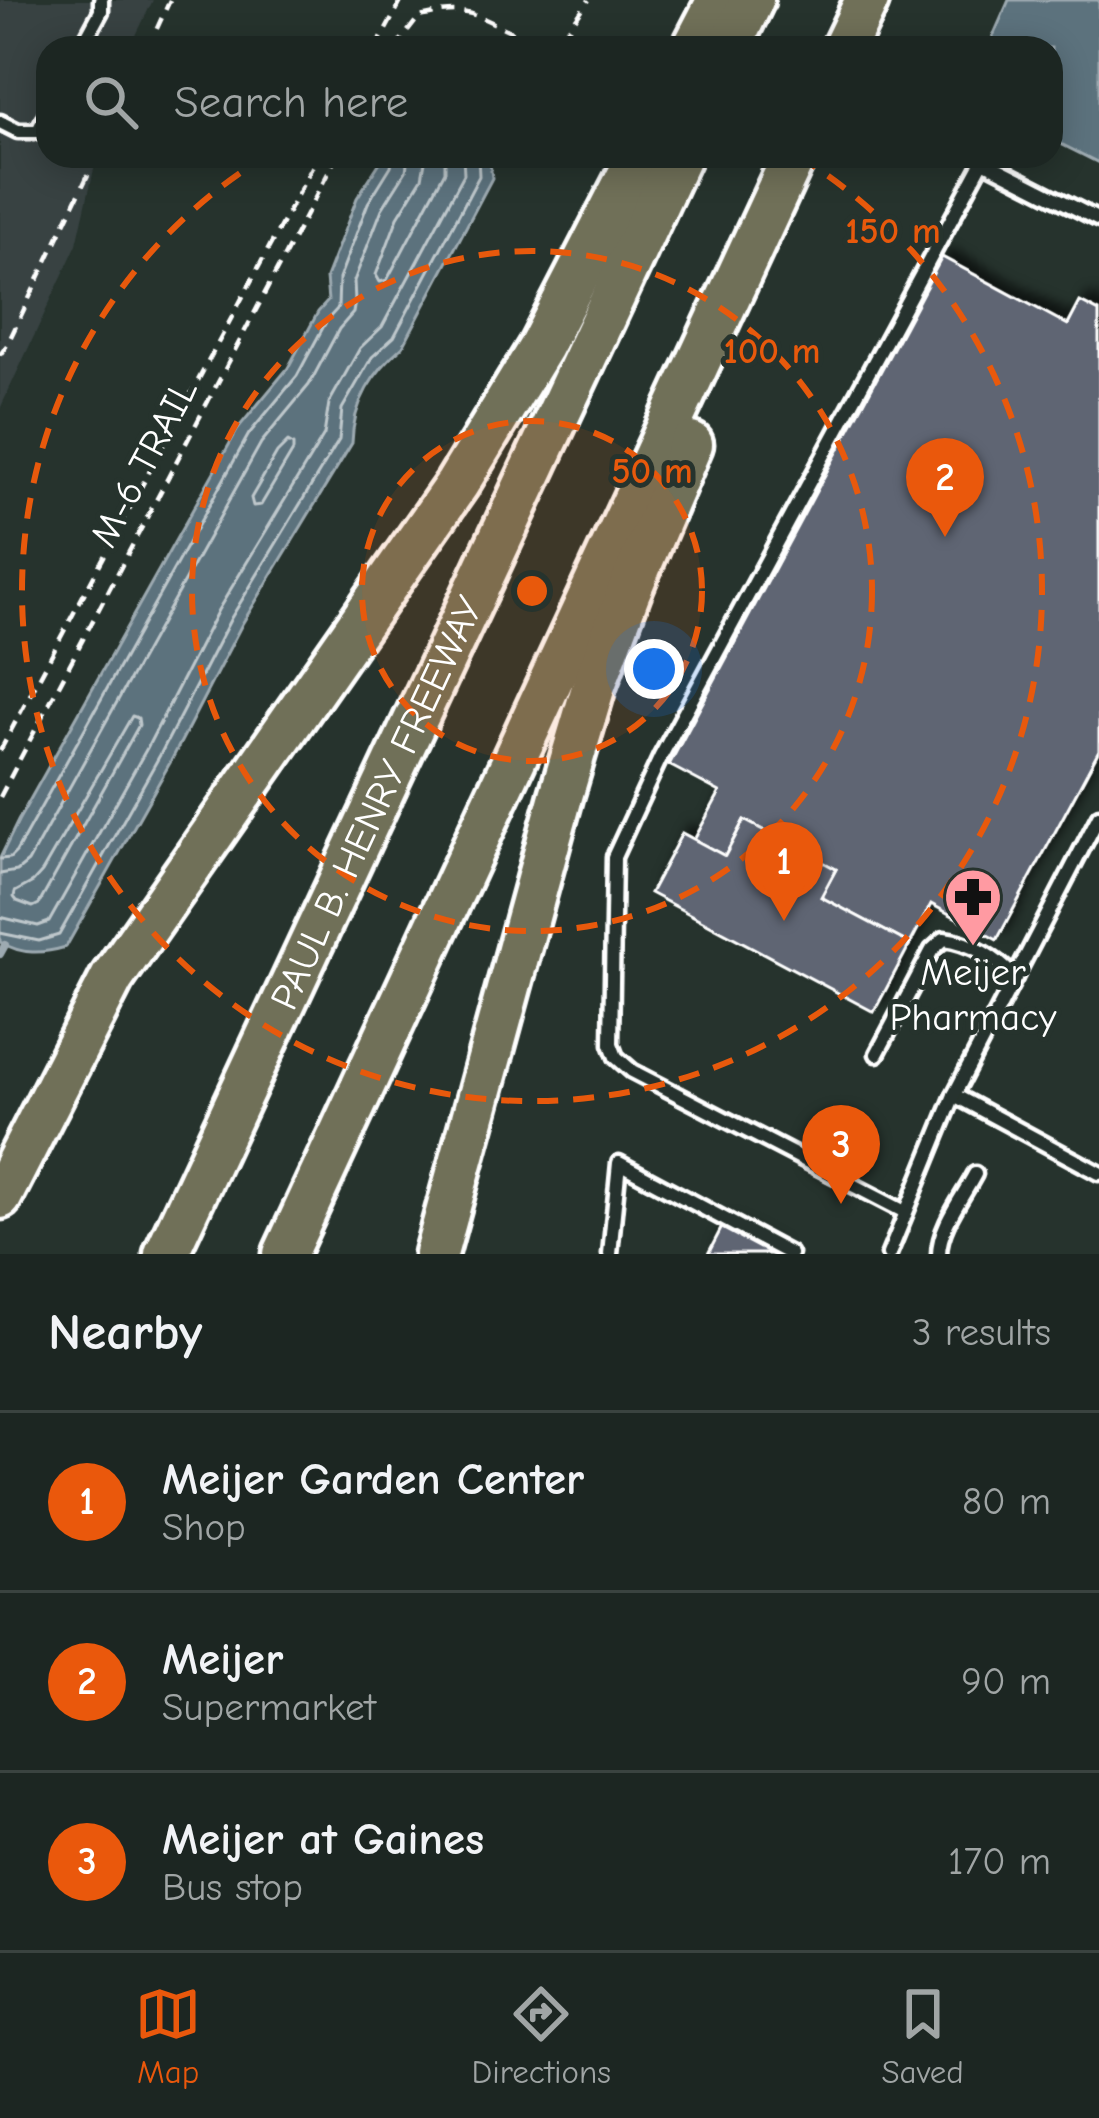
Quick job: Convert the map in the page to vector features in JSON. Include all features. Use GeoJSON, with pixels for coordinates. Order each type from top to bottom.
{"type":"FeatureCollection","features":[{"type":"Feature","properties":{"kind":"highway"},"geometry":{"type":"LineString","coordinates":[[700,36],[719,0]]}},
{"type":"Feature","properties":{"kind":"highway"},"geometry":{"type":"LineString","coordinates":[[735,36],[752,0]]}},
{"type":"Feature","properties":{"kind":"highway"},"geometry":{"type":"LineString","coordinates":[[850,36],[867,0]]}},
{"type":"Feature","properties":{"kind":"highway"},"geometry":{"type":"LineString","coordinates":[[872,36],[888,0]]}},
{"type":"Feature","properties":{"kind":"highway"},"geometry":{"type":"LineString","coordinates":[[0,1197],[112,978],[457,484],[541,346],[633,168]]}},
{"type":"Feature","properties":{"kind":"highway","name":"PAUL B. HENRY FREEWAY"},"geometry":{"type":"LineString","coordinates":[[166,1254],[673,168]]}},
{"type":"Feature","properties":{"kind":"highway"},"geometry":{"type":"LineString","coordinates":[[285,1254],[788,168]]}},
{"type":"Feature","properties":{"kind":"highway"},"geometry":{"type":"LineString","coordinates":[[436,1254],[594,685],[663,508],[814,168]]}},
{"type":"Feature","properties":{"kind":"lane"},"geometry":{"type":"LineString","coordinates":[[87,36],[101,11],[101,0]]}},
{"type":"Feature","properties":{"kind":"lane"},"geometry":{"type":"LineString","coordinates":[[0,122],[18,131],[36,131]]}},
{"type":"Feature","properties":{"kind":"lane"},"geometry":{"type":"LineString","coordinates":[[905,1212],[632,1071],[616,1057],[610,1006],[614,856],[661,755],[979,168]]}},
{"type":"Feature","properties":{"kind":"lane"},"geometry":{"type":"LineString","coordinates":[[997,168],[1099,220]]}},
{"type":"Feature","properties":{"kind":"lane"},"geometry":{"type":"LineString","coordinates":[[889,1254],[954,1095],[1099,816]]}},
{"type":"Feature","properties":{"kind":"lane"},"geometry":{"type":"LineString","coordinates":[[877,1054],[932,950],[944,938],[988,956],[1015,978]]}},
{"type":"Feature","properties":{"kind":"lane"},"geometry":{"type":"LineString","coordinates":[[954,1095],[1099,1173]]}},
{"type":"Feature","properties":{"kind":"lane"},"geometry":{"type":"LineString","coordinates":[[610,1254],[620,1163],[790,1254]]}},
{"type":"Feature","properties":{"kind":"lane"},"geometry":{"type":"LineString","coordinates":[[939,1254],[943,1233],[975,1174]]}},
{"type":"Feature","properties":{"kind":"path"},"geometry":{"type":"LineString","coordinates":[[154,36],[170,0]]}},
{"type":"Feature","properties":{"kind":"path"},"geometry":{"type":"LineString","coordinates":[[382,36],[402,0]]}},
{"type":"Feature","properties":{"kind":"path"},"geometry":{"type":"LineString","coordinates":[[560,36],[589,0]]}},
{"type":"Feature","properties":{"kind":"path"},"geometry":{"type":"LineString","coordinates":[[404,36],[419,17],[448,11],[470,13],[522,36]]}},
{"type":"Feature","properties":{"kind":"path"},"geometry":{"type":"LineString","coordinates":[[0,355],[91,168]]}},
{"type":"Feature","properties":{"kind":"path"},"geometry":{"type":"LineString","coordinates":[[0,751],[312,168]]}},
{"type":"Feature","properties":{"kind":"path","name":"M-6 TRAIL"},"geometry":{"type":"LineString","coordinates":[[0,796],[331,168]]}},
{"type":"Feature","properties":{"kind":"shaded area"},"geometry":{"type":"Polygon","coordinates":[[[0,0],[153,0],[136,36],[36,36],[36,168],[94,168],[77,244],[0,409],[0,0]]]}},
{"type":"Feature","properties":{"kind":"water"},"geometry":{"type":"Polygon","coordinates":[[[1009,0],[1099,0],[1099,163],[1063,145],[1063,36],[993,36],[1009,0]]]}},
{"type":"Feature","properties":{"kind":"water"},"geometry":{"type":"Polygon","coordinates":[[[376,168],[491,168],[492,178],[403,346],[367,389],[356,414],[352,443],[242,624],[66,947],[32,952],[8,946],[0,942],[0,858],[239,427],[288,368],[328,301],[326,278],[357,198],[376,168]]]}},
{"type":"Feature","properties":{"kind":"building"},"geometry":{"type":"Polygon","coordinates":[[[942,257],[1068,325],[1080,302],[1099,312],[1099,750],[997,940],[931,904],[910,944],[821,897],[836,869],[744,820],[725,856],[694,840],[720,792],[669,765],[942,257]]]}},
{"type":"Feature","properties":{"kind":"building"},"geometry":{"type":"Polygon","coordinates":[[[744,820],[836,869],[821,897],[910,944],[874,1012],[650,893],[682,833],[725,856],[744,820]]]}},
{"type":"Feature","properties":{"kind":"building"},"geometry":{"type":"Polygon","coordinates":[[[722,1227],[773,1254],[708,1254],[722,1227]]]}},
{"type":"Feature","properties":{"kind":"waterway"},"geometry":{"type":"LineString","coordinates":[[0,954],[5,945]]}},
{"type":"Feature","properties":{"kind":"place","name":"Meijer"},"geometry":{"type":"Point","coordinates":[945,537]}},
{"type":"Feature","properties":{"kind":"place","name":"Meijer Garden Center"},"geometry":{"type":"Point","coordinates":[784,921]}},
{"type":"Feature","properties":{"kind":"place","name":"Meijer Pharmacy"},"geometry":{"type":"Point","coordinates":[973,948]}},
{"type":"Feature","properties":{"kind":"place","name":"Meijer at Gaines"},"geometry":{"type":"Point","coordinates":[841,1204]}}]}
